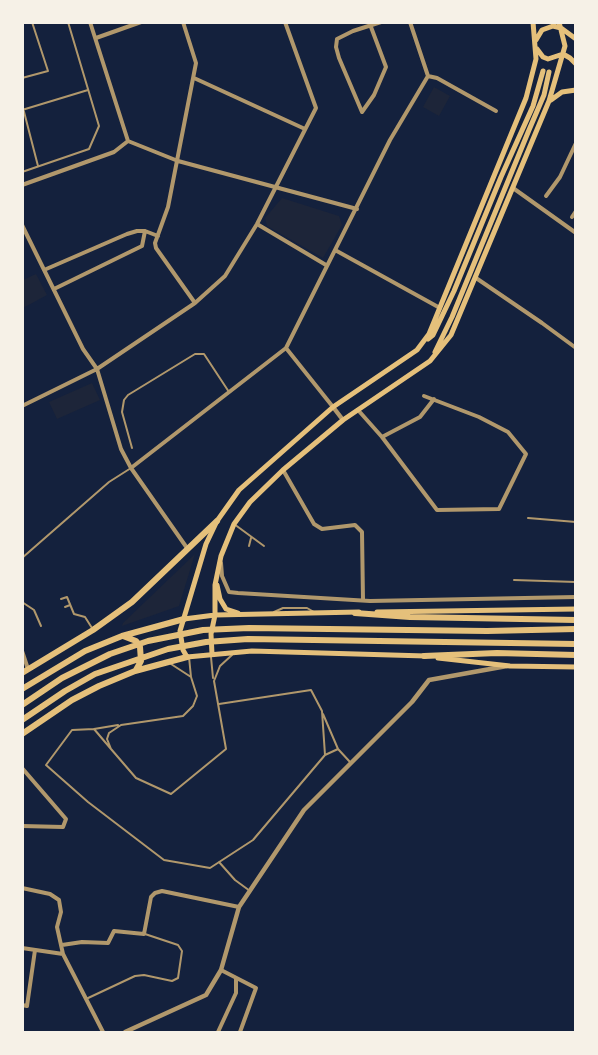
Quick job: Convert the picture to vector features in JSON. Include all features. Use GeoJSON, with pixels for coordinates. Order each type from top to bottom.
{"type":"FeatureCollection","features":[{"type":"Feature","properties":{"kind":"highway"},"geometry":{"type":"LineString","coordinates":[[25,671],[93,630],[132,602],[217,520]]}},
{"type":"Feature","properties":{"kind":"highway"},"geometry":{"type":"LineString","coordinates":[[355,613],[410,617],[576,620]]}},
{"type":"Feature","properties":{"kind":"highway"},"geometry":{"type":"LineString","coordinates":[[22,689],[85,651],[122,636],[184,619]]}},
{"type":"Feature","properties":{"kind":"highway"},"geometry":{"type":"LineString","coordinates":[[22,705],[62,678],[110,654],[148,641],[203,630],[249,628],[576,629]]}},
{"type":"Feature","properties":{"kind":"highway"},"geometry":{"type":"LineString","coordinates":[[122,636],[136,641],[140,648],[141,661],[135,671]]}},
{"type":"Feature","properties":{"kind":"highway"},"geometry":{"type":"LineString","coordinates":[[22,720],[95,674],[168,649],[206,642],[248,639],[576,644]]}},
{"type":"Feature","properties":{"kind":"highway"},"geometry":{"type":"LineString","coordinates":[[424,656],[497,653],[576,655]]}},
{"type":"Feature","properties":{"kind":"highway"},"geometry":{"type":"LineString","coordinates":[[22,734],[72,700],[99,686],[135,671],[188,657]]}},
{"type":"Feature","properties":{"kind":"main road"},"geometry":{"type":"LineString","coordinates":[[417,350],[429,334],[526,98],[536,59],[533,22]]}},
{"type":"Feature","properties":{"kind":"main road"},"geometry":{"type":"LineString","coordinates":[[576,39],[560,26],[553,26],[542,30],[535,43],[543,57],[552,58],[563,54],[576,64]]}},
{"type":"Feature","properties":{"kind":"main road"},"geometry":{"type":"LineString","coordinates":[[211,654],[216,578],[221,556],[234,524],[250,502],[283,470],[343,420],[430,361],[451,335],[549,101],[563,54],[565,40],[560,26]]}},
{"type":"Feature","properties":{"kind":"main road"},"geometry":{"type":"LineString","coordinates":[[430,361],[452,317],[544,95],[546,72],[454,291],[433,335],[417,350],[333,407],[239,490],[217,520],[206,544],[184,619],[180,638],[183,650],[188,657],[252,651],[424,656],[510,666],[576,667]]}},
{"type":"Feature","properties":{"kind":"main road"},"geometry":{"type":"LineString","coordinates":[[549,101],[562,92],[576,90]]}},
{"type":"Feature","properties":{"kind":"main road"},"geometry":{"type":"LineString","coordinates":[[216,578],[220,599],[226,609],[242,614]]}},
{"type":"Feature","properties":{"kind":"main road"},"geometry":{"type":"LineString","coordinates":[[184,619],[242,614],[576,609]]}},
{"type":"Feature","properties":{"kind":"street"},"geometry":{"type":"LineString","coordinates":[[90,22],[128,141]]}},
{"type":"Feature","properties":{"kind":"street"},"geometry":{"type":"LineString","coordinates":[[96,38],[141,22]]}},
{"type":"Feature","properties":{"kind":"street"},"geometry":{"type":"LineString","coordinates":[[183,22],[196,63],[168,207],[155,243],[156,248],[195,303]]}},
{"type":"Feature","properties":{"kind":"street"},"geometry":{"type":"LineString","coordinates":[[22,406],[97,369],[195,303],[225,276],[277,188],[316,108],[285,22]]}},
{"type":"Feature","properties":{"kind":"street"},"geometry":{"type":"LineString","coordinates":[[371,27],[386,68],[374,95],[362,112],[336,47],[340,36],[381,22]]}},
{"type":"Feature","properties":{"kind":"street"},"geometry":{"type":"LineString","coordinates":[[131,468],[286,348],[390,140],[428,76],[410,22]]}},
{"type":"Feature","properties":{"kind":"street"},"geometry":{"type":"LineString","coordinates":[[428,76],[437,78],[496,111]]}},
{"type":"Feature","properties":{"kind":"street"},"geometry":{"type":"LineString","coordinates":[[194,78],[304,129]]}},
{"type":"Feature","properties":{"kind":"street"},"geometry":{"type":"LineString","coordinates":[[128,141],[178,161],[357,209]]}},
{"type":"Feature","properties":{"kind":"street"},"geometry":{"type":"LineString","coordinates":[[22,185],[114,152],[128,141]]}},
{"type":"Feature","properties":{"kind":"street"},"geometry":{"type":"LineString","coordinates":[[546,196],[560,177],[576,142]]}},
{"type":"Feature","properties":{"kind":"street"},"geometry":{"type":"LineString","coordinates":[[513,188],[576,233]]}},
{"type":"Feature","properties":{"kind":"street"},"geometry":{"type":"LineString","coordinates":[[572,217],[576,211]]}},
{"type":"Feature","properties":{"kind":"street"},"geometry":{"type":"LineString","coordinates":[[257,224],[326,265]]}},
{"type":"Feature","properties":{"kind":"street"},"geometry":{"type":"LineString","coordinates":[[22,225],[83,349],[97,369],[121,449],[131,468],[187,548]]}},
{"type":"Feature","properties":{"kind":"street"},"geometry":{"type":"LineString","coordinates":[[44,270],[137,231],[145,231],[158,236]]}},
{"type":"Feature","properties":{"kind":"street"},"geometry":{"type":"LineString","coordinates":[[54,289],[142,246],[145,231]]}},
{"type":"Feature","properties":{"kind":"street"},"geometry":{"type":"LineString","coordinates":[[335,250],[440,308]]}},
{"type":"Feature","properties":{"kind":"street"},"geometry":{"type":"LineString","coordinates":[[476,278],[542,322],[576,348]]}},
{"type":"Feature","properties":{"kind":"street"},"geometry":{"type":"LineString","coordinates":[[286,348],[343,420]]}},
{"type":"Feature","properties":{"kind":"street"},"geometry":{"type":"LineString","coordinates":[[358,409],[437,510],[499,509],[526,454],[508,432],[479,417],[424,396]]}},
{"type":"Feature","properties":{"kind":"street"},"geometry":{"type":"LineString","coordinates":[[382,437],[420,417],[434,399]]}},
{"type":"Feature","properties":{"kind":"street"},"geometry":{"type":"LineString","coordinates":[[283,470],[314,524],[322,529],[355,525],[362,532],[363,600]]}},
{"type":"Feature","properties":{"kind":"street"},"geometry":{"type":"LineString","coordinates":[[221,556],[222,576],[230,592],[363,600],[454,601],[576,597]]}},
{"type":"Feature","properties":{"kind":"street"},"geometry":{"type":"LineString","coordinates":[[22,651],[25,671]]}},
{"type":"Feature","properties":{"kind":"street"},"geometry":{"type":"LineString","coordinates":[[125,1032],[206,995],[220,970],[239,907],[304,810],[412,702],[429,680],[510,666]]}},
{"type":"Feature","properties":{"kind":"street"},"geometry":{"type":"LineString","coordinates":[[22,768],[66,819],[63,827],[22,826]]}},
{"type":"Feature","properties":{"kind":"street"},"geometry":{"type":"LineString","coordinates":[[22,888],[50,894],[59,900],[61,912],[57,927],[63,954],[103,1032]]}},
{"type":"Feature","properties":{"kind":"street"},"geometry":{"type":"LineString","coordinates":[[62,945],[82,942],[108,943],[114,931],[144,934],[152,897],[155,893],[162,891],[239,907]]}},
{"type":"Feature","properties":{"kind":"street"},"geometry":{"type":"LineString","coordinates":[[22,948],[63,954]]}},
{"type":"Feature","properties":{"kind":"street"},"geometry":{"type":"LineString","coordinates":[[22,1005],[27,1006],[35,950]]}},
{"type":"Feature","properties":{"kind":"street"},"geometry":{"type":"LineString","coordinates":[[220,970],[256,988],[240,1032]]}},
{"type":"Feature","properties":{"kind":"street"},"geometry":{"type":"LineString","coordinates":[[218,1032],[236,993],[236,978]]}},
{"type":"Feature","properties":{"kind":"lane"},"geometry":{"type":"LineString","coordinates":[[22,78],[48,71],[32,22]]}},
{"type":"Feature","properties":{"kind":"lane"},"geometry":{"type":"LineString","coordinates":[[22,172],[89,149],[99,126],[68,22]]}},
{"type":"Feature","properties":{"kind":"lane"},"geometry":{"type":"LineString","coordinates":[[23,110],[88,90]]}},
{"type":"Feature","properties":{"kind":"lane"},"geometry":{"type":"LineString","coordinates":[[22,104],[38,166]]}},
{"type":"Feature","properties":{"kind":"lane"},"geometry":{"type":"LineString","coordinates":[[132,447],[122,412],[124,400],[128,395],[195,354],[204,354],[229,392]]}},
{"type":"Feature","properties":{"kind":"lane"},"geometry":{"type":"LineString","coordinates":[[22,558],[109,482],[131,468]]}},
{"type":"Feature","properties":{"kind":"lane"},"geometry":{"type":"LineString","coordinates":[[528,518],[576,522]]}},
{"type":"Feature","properties":{"kind":"lane"},"geometry":{"type":"LineString","coordinates":[[234,524],[264,546]]}},
{"type":"Feature","properties":{"kind":"lane"},"geometry":{"type":"LineString","coordinates":[[249,546],[251,538]]}},
{"type":"Feature","properties":{"kind":"lane"},"geometry":{"type":"LineString","coordinates":[[514,580],[576,582]]}},
{"type":"Feature","properties":{"kind":"lane"},"geometry":{"type":"LineString","coordinates":[[61,599],[67,597],[74,614],[85,617],[93,630]]}},
{"type":"Feature","properties":{"kind":"lane"},"geometry":{"type":"LineString","coordinates":[[22,602],[34,610],[41,626]]}},
{"type":"Feature","properties":{"kind":"lane"},"geometry":{"type":"LineString","coordinates":[[65,607],[70,605]]}},
{"type":"Feature","properties":{"kind":"lane"},"geometry":{"type":"LineString","coordinates":[[34,610],[40,607]]}},
{"type":"Feature","properties":{"kind":"lane"},"geometry":{"type":"LineString","coordinates":[[38,618],[44,616]]}},
{"type":"Feature","properties":{"kind":"lane"},"geometry":{"type":"LineString","coordinates":[[214,681],[224,660],[235,653],[252,651]]}},
{"type":"Feature","properties":{"kind":"lane"},"geometry":{"type":"LineString","coordinates":[[94,729],[136,778],[171,794],[226,749],[211,654]]}},
{"type":"Feature","properties":{"kind":"lane"},"geometry":{"type":"LineString","coordinates":[[188,657],[197,696],[193,706],[183,716],[72,730],[46,765],[88,802],[164,860],[210,868],[254,840],[325,755],[338,749]]}},
{"type":"Feature","properties":{"kind":"lane"},"geometry":{"type":"LineString","coordinates":[[165,662],[175,665],[191,677]]}},
{"type":"Feature","properties":{"kind":"lane"},"geometry":{"type":"LineString","coordinates":[[219,704],[310,690],[322,711],[338,749],[350,762]]}},
{"type":"Feature","properties":{"kind":"lane"},"geometry":{"type":"LineString","coordinates":[[322,711],[325,755]]}},
{"type":"Feature","properties":{"kind":"lane"},"geometry":{"type":"LineString","coordinates":[[111,749],[107,739],[109,733],[121,725]]}},
{"type":"Feature","properties":{"kind":"lane"},"geometry":{"type":"LineString","coordinates":[[219,862],[235,880],[250,891]]}},
{"type":"Feature","properties":{"kind":"lane"},"geometry":{"type":"LineString","coordinates":[[86,999],[135,976],[144,975],[172,981],[178,978],[182,951],[178,945],[144,934]]}},
{"type":"Feature","properties":{"kind":"shaded area"},"geometry":{"type":"Polygon","coordinates":[[[434,87],[450,96],[439,116],[423,107],[434,87]]]}},
{"type":"Feature","properties":{"kind":"shaded area"},"geometry":{"type":"Polygon","coordinates":[[[282,198],[339,216],[342,225],[323,258],[267,226],[265,218],[282,198]]]}},
{"type":"Feature","properties":{"kind":"shaded area"},"geometry":{"type":"Polygon","coordinates":[[[36,274],[47,295],[23,308],[23,280],[36,274]]]}},
{"type":"Feature","properties":{"kind":"shaded area"},"geometry":{"type":"Polygon","coordinates":[[[92,383],[100,400],[57,419],[49,402],[92,383]]]}},
{"type":"Feature","properties":{"kind":"shaded area"},"geometry":{"type":"Polygon","coordinates":[[[195,554],[179,606],[122,626],[123,623],[195,554]]]}}]}
